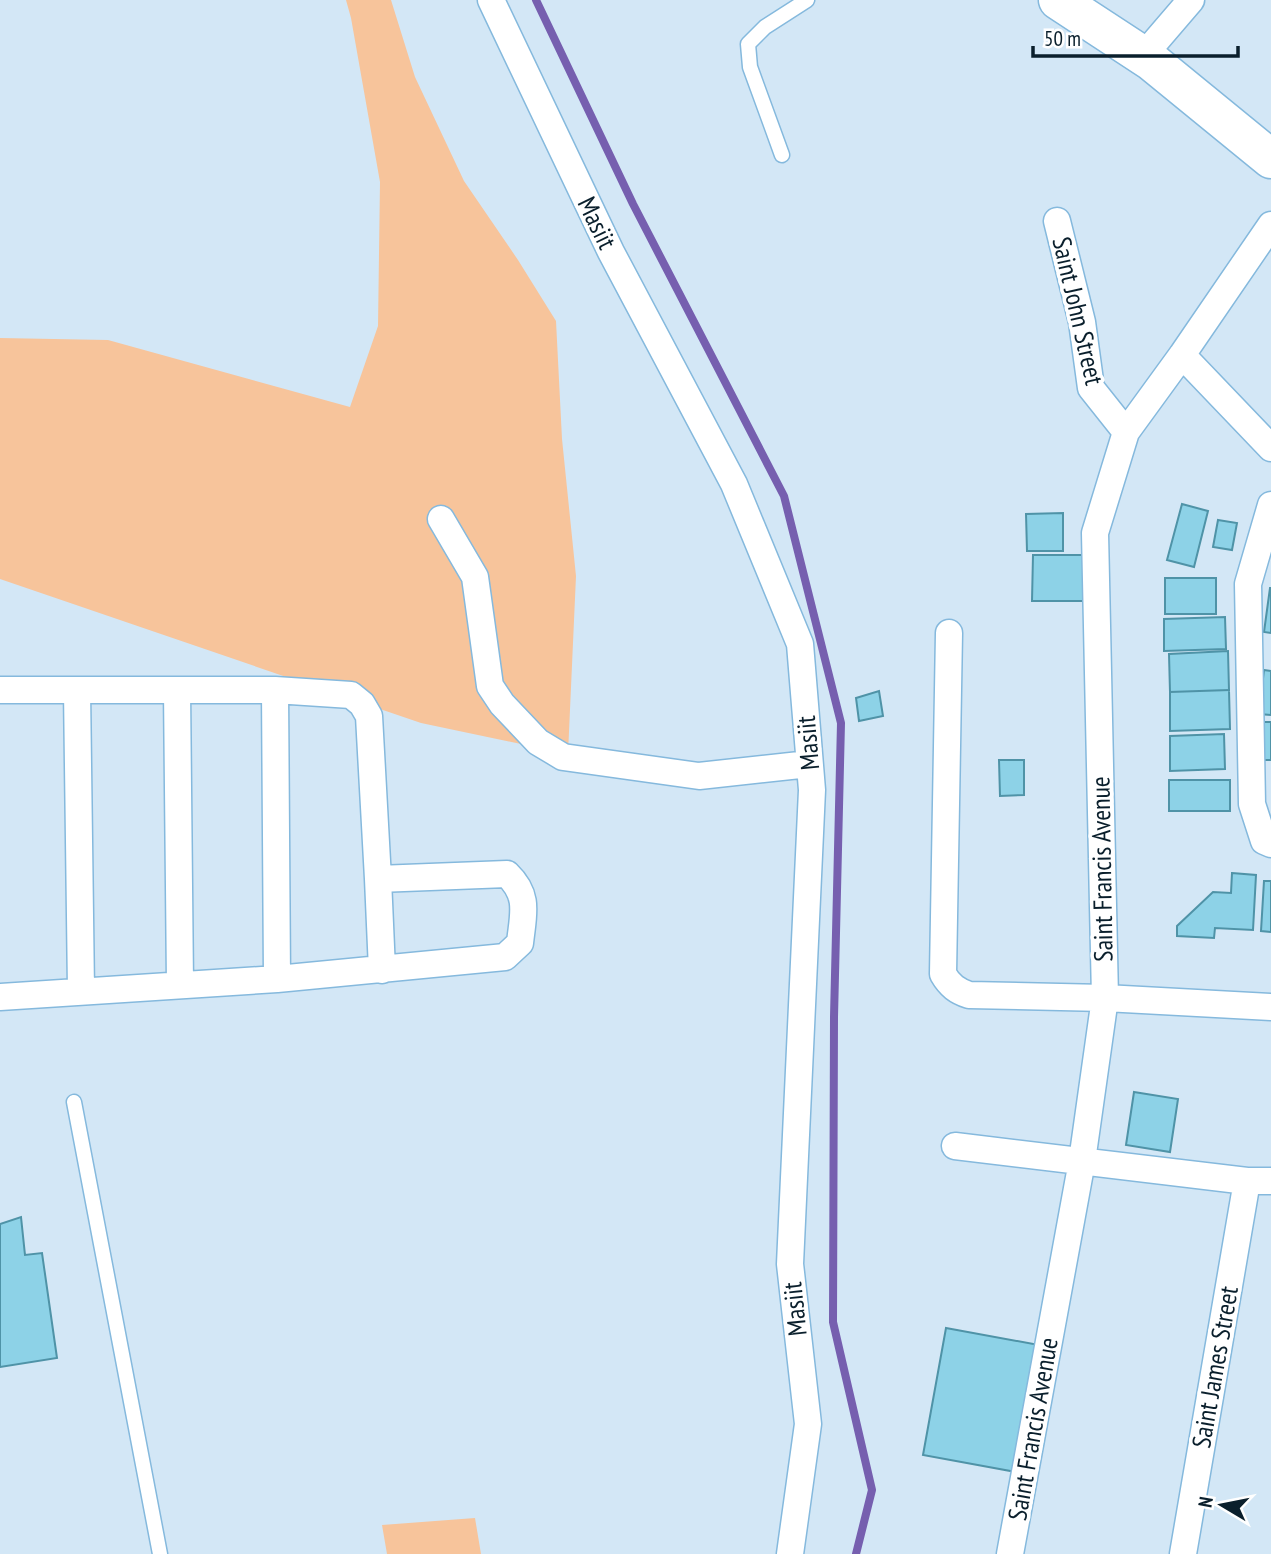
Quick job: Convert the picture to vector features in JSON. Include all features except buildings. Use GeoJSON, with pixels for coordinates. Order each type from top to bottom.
{"type":"FeatureCollection","features":[{"type":"Feature","properties":{"kind":"main road"},"geometry":{"type":"LineString","coordinates":[[1058,0],[1143,56],[1271,159]]}},
{"type":"Feature","properties":{"kind":"street","name":"Masiit"},"geometry":{"type":"LineString","coordinates":[[491,0],[611,252],[734,484],[800,644],[812,790],[790,1264],[808,1424],[790,1554]]}},
{"type":"Feature","properties":{"kind":"street"},"geometry":{"type":"LineString","coordinates":[[1143,56],[1191,0]]}},
{"type":"Feature","properties":{"kind":"street","name":"Saint John Street"},"geometry":{"type":"LineString","coordinates":[[1057,221],[1082,322],[1091,388],[1126,432]]}},
{"type":"Feature","properties":{"kind":"street","name":"Saint Francis Avenue"},"geometry":{"type":"LineString","coordinates":[[1010,1554],[1082,1161],[1105,998],[1095,533],[1126,432],[1271,225]]}},
{"type":"Feature","properties":{"kind":"street"},"geometry":{"type":"LineString","coordinates":[[1182,355],[1271,448]]}},
{"type":"Feature","properties":{"kind":"street"},"geometry":{"type":"LineString","coordinates":[[1271,505],[1248,584],[1252,804],[1264,841],[1271,844]]}},
{"type":"Feature","properties":{"kind":"street"},"geometry":{"type":"LineString","coordinates":[[441,519],[475,577],[490,686],[502,704],[538,742],[563,757],[699,776],[809,764]]}},
{"type":"Feature","properties":{"kind":"street"},"geometry":{"type":"LineString","coordinates":[[949,633],[943,974],[948,983],[969,995],[1105,998],[1271,1007]]}},
{"type":"Feature","properties":{"kind":"street"},"geometry":{"type":"LineString","coordinates":[[0,690],[275,690],[351,695],[362,704],[369,716],[382,970]]}},
{"type":"Feature","properties":{"kind":"street"},"geometry":{"type":"LineString","coordinates":[[77,690],[81,991]]}},
{"type":"Feature","properties":{"kind":"street"},"geometry":{"type":"LineString","coordinates":[[177,690],[180,985]]}},
{"type":"Feature","properties":{"kind":"street"},"geometry":{"type":"LineString","coordinates":[[275,690],[277,979]]}},
{"type":"Feature","properties":{"kind":"street"},"geometry":{"type":"LineString","coordinates":[[0,998],[277,979],[505,957],[520,943],[524,899],[518,884],[507,874],[378,879]]}},
{"type":"Feature","properties":{"kind":"street"},"geometry":{"type":"LineString","coordinates":[[955,1146],[1259,1181]]}},
{"type":"Feature","properties":{"kind":"street","name":"Saint James Street"},"geometry":{"type":"LineString","coordinates":[[1183,1554],[1259,1181]]}},
{"type":"Feature","properties":{"kind":"lane"},"geometry":{"type":"LineString","coordinates":[[782,155],[750,67],[748,44],[765,27],[807,0]]}},
{"type":"Feature","properties":{"kind":"lane"},"geometry":{"type":"LineString","coordinates":[[75,1102],[160,1554]]}},
{"type":"Feature","properties":{"kind":"shaded area"},"geometry":{"type":"Polygon","coordinates":[[[346,0],[391,0],[415,77],[464,181],[556,321],[562,439],[576,576],[568,754],[421,723],[0,579],[0,338],[108,340],[350,407],[378,326],[380,182],[346,0]]]}},
{"type":"Feature","properties":{"kind":"shaded area"},"geometry":{"type":"Polygon","coordinates":[[[475,1518],[481,1554],[387,1554],[382,1525],[475,1518]]]}},
{"type":"Feature","properties":{"kind":"waterway"},"geometry":{"type":"LineString","coordinates":[[536,0],[633,204],[784,496],[841,723],[834,1017],[833,1322],[872,1490],[856,1554]]}}]}
